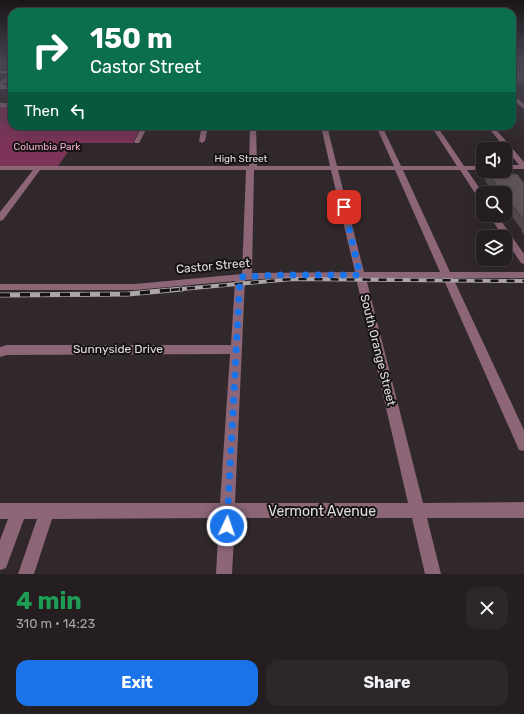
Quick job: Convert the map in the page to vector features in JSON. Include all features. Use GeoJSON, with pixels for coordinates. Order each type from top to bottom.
{"type":"FeatureCollection","features":[{"type":"Feature","properties":{"kind":"street"},"geometry":{"type":"LineString","coordinates":[[137,142],[143,130]]}},
{"type":"Feature","properties":{"kind":"street"},"geometry":{"type":"LineString","coordinates":[[202,141],[204,130]]}},
{"type":"Feature","properties":{"kind":"street"},"geometry":{"type":"LineString","coordinates":[[224,574],[236,349],[243,276],[253,130]]}},
{"type":"Feature","properties":{"kind":"street","name":"South Orange Street"},"geometry":{"type":"LineString","coordinates":[[325,130],[433,574]]}},
{"type":"Feature","properties":{"kind":"street"},"geometry":{"type":"LineString","coordinates":[[381,130],[524,445]]}},
{"type":"Feature","properties":{"kind":"street"},"geometry":{"type":"LineString","coordinates":[[437,130],[476,189]]}},
{"type":"Feature","properties":{"kind":"street"},"geometry":{"type":"LineString","coordinates":[[493,130],[524,167]]}},
{"type":"Feature","properties":{"kind":"street"},"geometry":{"type":"LineString","coordinates":[[512,168],[524,167]]}},
{"type":"Feature","properties":{"kind":"street","name":"High Street"},"geometry":{"type":"LineString","coordinates":[[0,168],[476,168]]}},
{"type":"Feature","properties":{"kind":"street"},"geometry":{"type":"LineString","coordinates":[[0,218],[38,168]]}},
{"type":"Feature","properties":{"kind":"street"},"geometry":{"type":"LineString","coordinates":[[498,222],[524,261]]}},
{"type":"Feature","properties":{"kind":"street","name":"Castor Street"},"geometry":{"type":"LineString","coordinates":[[0,287],[130,287],[243,276],[524,275]]}},
{"type":"Feature","properties":{"kind":"street","name":"Sunnyside Drive"},"geometry":{"type":"LineString","coordinates":[[0,352],[7,350],[236,349]]}},
{"type":"Feature","properties":{"kind":"street","name":"Vermont Avenue"},"geometry":{"type":"LineString","coordinates":[[0,511],[524,510]]}},
{"type":"Feature","properties":{"kind":"street"},"geometry":{"type":"LineString","coordinates":[[0,562],[19,511]]}},
{"type":"Feature","properties":{"kind":"street"},"geometry":{"type":"LineString","coordinates":[[26,574],[48,511]]}},
{"type":"Feature","properties":{"kind":"green space","name":"Columbia Park"},"geometry":{"type":"Polygon","coordinates":[[[0,107],[8,107],[8,130],[139,130],[133,143],[74,143],[58,166],[0,166],[0,107]]]}},
{"type":"Feature","properties":{"kind":"building"},"geometry":{"type":"Polygon","coordinates":[[[512,174],[517,174],[524,183],[524,220],[512,205],[512,186],[497,186],[491,178],[512,178],[512,174]]]}},
{"type":"Feature","properties":{"kind":"railway"},"geometry":{"type":"LineString","coordinates":[[182,289],[292,279],[524,281]]}},
{"type":"Feature","properties":{"kind":"railway"},"geometry":{"type":"LineString","coordinates":[[0,295],[128,294],[182,289]]}},
{"type":"Feature","properties":{"kind":"railway"},"geometry":{"type":"LineString","coordinates":[[171,290],[182,289]]}},
{"type":"Feature","properties":{"kind":"route"},"geometry":{"type":"LineString","coordinates":[[227,526],[240,277],[263,275],[360,275],[344,207]]}}]}
